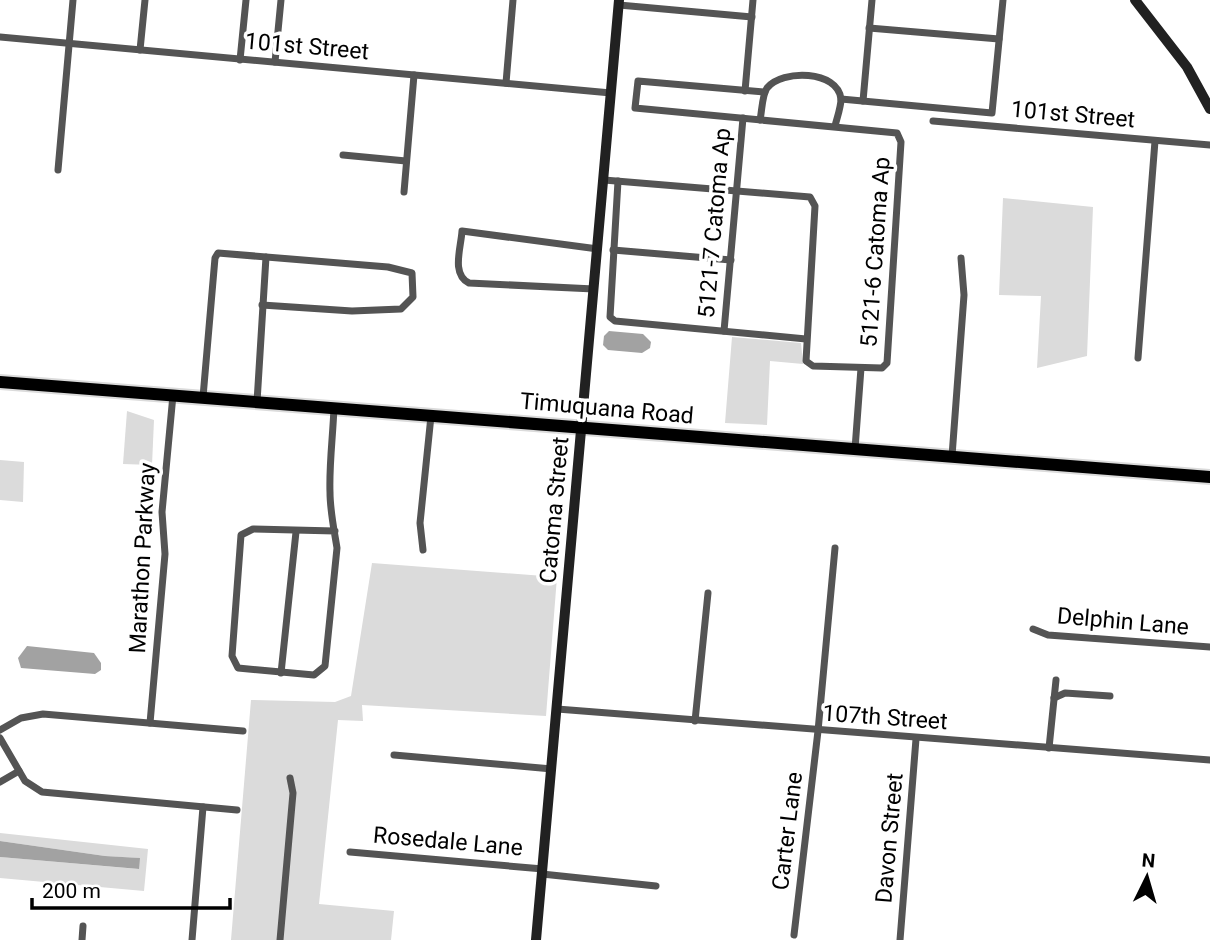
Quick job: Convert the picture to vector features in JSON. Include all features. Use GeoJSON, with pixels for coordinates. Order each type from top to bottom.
{"type":"FeatureCollection","features":[{"type":"Feature","properties":{"kind":"main road","name":"Timuquana Road"},"geometry":{"type":"LineString","coordinates":[[0,382],[1210,477]]}},
{"type":"Feature","properties":{"kind":"street"},"geometry":{"type":"LineString","coordinates":[[58,170],[73,0]]}},
{"type":"Feature","properties":{"kind":"street"},"geometry":{"type":"LineString","coordinates":[[140,50],[145,0]]}},
{"type":"Feature","properties":{"kind":"street"},"geometry":{"type":"LineString","coordinates":[[240,60],[246,0]]}},
{"type":"Feature","properties":{"kind":"street"},"geometry":{"type":"LineString","coordinates":[[275,62],[281,0]]}},
{"type":"Feature","properties":{"kind":"street"},"geometry":{"type":"LineString","coordinates":[[506,83],[513,0]]}},
{"type":"Feature","properties":{"kind":"street"},"geometry":{"type":"LineString","coordinates":[[753,0],[745,91],[765,92]]}},
{"type":"Feature","properties":{"kind":"street"},"geometry":{"type":"LineString","coordinates":[[863,101],[872,0]]}},
{"type":"Feature","properties":{"kind":"street"},"geometry":{"type":"LineString","coordinates":[[841,99],[992,113],[1003,0]]}},
{"type":"Feature","properties":{"kind":"street"},"geometry":{"type":"LineString","coordinates":[[1135,0],[1187,67],[1210,109]]}},
{"type":"Feature","properties":{"kind":"street"},"geometry":{"type":"LineString","coordinates":[[619,2],[752,17]]}},
{"type":"Feature","properties":{"kind":"street","name":"Catoma Street"},"geometry":{"type":"LineString","coordinates":[[536,940],[619,2]]}},
{"type":"Feature","properties":{"kind":"street"},"geometry":{"type":"LineString","coordinates":[[869,28],[999,39]]}},
{"type":"Feature","properties":{"kind":"street","name":"101st Street"},"geometry":{"type":"LineString","coordinates":[[0,37],[611,93]]}},
{"type":"Feature","properties":{"kind":"street"},"geometry":{"type":"LineString","coordinates":[[404,192],[414,75]]}},
{"type":"Feature","properties":{"kind":"street"},"geometry":{"type":"LineString","coordinates":[[760,120],[765,92],[781,78],[811,76],[832,85],[841,99],[835,126]]}},
{"type":"Feature","properties":{"kind":"street","name":"5121-6 Catoma Ap"},"geometry":{"type":"LineString","coordinates":[[604,180],[806,196],[813,201],[805,357],[809,364],[877,370],[887,363],[901,142],[893,131],[635,108],[638,82],[745,91]]}},
{"type":"Feature","properties":{"kind":"street","name":"5121-7 Catoma Ap"},"geometry":{"type":"LineString","coordinates":[[724,331],[743,118]]}},
{"type":"Feature","properties":{"kind":"street","name":"101st Street"},"geometry":{"type":"LineString","coordinates":[[933,121],[1210,145]]}},
{"type":"Feature","properties":{"kind":"street"},"geometry":{"type":"LineString","coordinates":[[1138,358],[1155,141]]}},
{"type":"Feature","properties":{"kind":"street"},"geometry":{"type":"LineString","coordinates":[[343,155],[406,161]]}},
{"type":"Feature","properties":{"kind":"street"},"geometry":{"type":"LineString","coordinates":[[618,181],[608,311],[615,321],[806,339]]}},
{"type":"Feature","properties":{"kind":"street"},"geometry":{"type":"LineString","coordinates":[[594,289],[469,283],[458,270],[462,231],[598,249]]}},
{"type":"Feature","properties":{"kind":"street"},"geometry":{"type":"LineString","coordinates":[[613,250],[731,260]]}},
{"type":"Feature","properties":{"kind":"street"},"geometry":{"type":"LineString","coordinates":[[203,397],[216,255],[406,269],[412,273],[413,296],[401,309],[367,311],[262,305]]}},
{"type":"Feature","properties":{"kind":"street"},"geometry":{"type":"LineString","coordinates":[[257,402],[266,257]]}},
{"type":"Feature","properties":{"kind":"street"},"geometry":{"type":"LineString","coordinates":[[952,456],[964,295],[961,258]]}},
{"type":"Feature","properties":{"kind":"street"},"geometry":{"type":"LineString","coordinates":[[855,449],[860,368]]}},
{"type":"Feature","properties":{"kind":"street","name":"Marathon Parkway"},"geometry":{"type":"LineString","coordinates":[[150,723],[165,554],[162,512],[173,395]]}},
{"type":"Feature","properties":{"kind":"street"},"geometry":{"type":"LineString","coordinates":[[334,407],[330,495],[335,531],[337,548],[325,666],[314,675],[238,668],[232,660],[241,535],[253,529],[335,531]]}},
{"type":"Feature","properties":{"kind":"street"},"geometry":{"type":"LineString","coordinates":[[423,550],[420,523],[431,415]]}},
{"type":"Feature","properties":{"kind":"street"},"geometry":{"type":"LineString","coordinates":[[281,673],[296,532]]}},
{"type":"Feature","properties":{"kind":"street","name":"Carter Lane"},"geometry":{"type":"LineString","coordinates":[[794,935],[818,731],[835,548]]}},
{"type":"Feature","properties":{"kind":"street"},"geometry":{"type":"LineString","coordinates":[[695,721],[708,593]]}},
{"type":"Feature","properties":{"kind":"street","name":"Delphin Lane"},"geometry":{"type":"LineString","coordinates":[[1033,629],[1048,635],[1210,647]]}},
{"type":"Feature","properties":{"kind":"street"},"geometry":{"type":"LineString","coordinates":[[1049,748],[1056,680]]}},
{"type":"Feature","properties":{"kind":"street"},"geometry":{"type":"LineString","coordinates":[[1054,698],[1065,693],[1110,696]]}},
{"type":"Feature","properties":{"kind":"street","name":"107th Street"},"geometry":{"type":"LineString","coordinates":[[557,709],[1210,760]]}},
{"type":"Feature","properties":{"kind":"street"},"geometry":{"type":"LineString","coordinates":[[0,730],[21,718],[43,714],[243,731]]}},
{"type":"Feature","properties":{"kind":"street"},"geometry":{"type":"LineString","coordinates":[[0,738],[19,771],[33,787],[54,795],[237,810]]}},
{"type":"Feature","properties":{"kind":"street","name":"Davon Street"},"geometry":{"type":"LineString","coordinates":[[900,940],[916,739]]}},
{"type":"Feature","properties":{"kind":"street"},"geometry":{"type":"LineString","coordinates":[[394,755],[552,769]]}},
{"type":"Feature","properties":{"kind":"street"},"geometry":{"type":"LineString","coordinates":[[0,782],[19,771]]}},
{"type":"Feature","properties":{"kind":"street"},"geometry":{"type":"LineString","coordinates":[[280,940],[293,793],[290,778]]}},
{"type":"Feature","properties":{"kind":"street"},"geometry":{"type":"LineString","coordinates":[[192,940],[203,807]]}},
{"type":"Feature","properties":{"kind":"street","name":"Rosedale Lane"},"geometry":{"type":"LineString","coordinates":[[350,852],[656,886]]}},
{"type":"Feature","properties":{"kind":"street"},"geometry":{"type":"LineString","coordinates":[[82,940],[83,926]]}},
{"type":"Feature","properties":{"kind":"shaded area"},"geometry":{"type":"Polygon","coordinates":[[[1003,198],[1093,207],[1087,356],[1037,368],[1041,296],[999,295],[1003,198]]]}},
{"type":"Feature","properties":{"kind":"shaded area"},"geometry":{"type":"Polygon","coordinates":[[[609,331],[643,334],[651,342],[650,348],[642,353],[608,350],[603,345],[604,336],[609,331]]]}},
{"type":"Feature","properties":{"kind":"shaded area"},"geometry":{"type":"Polygon","coordinates":[[[732,337],[801,343],[803,364],[770,361],[767,425],[725,423],[732,337]]]}},
{"type":"Feature","properties":{"kind":"shaded area"},"geometry":{"type":"Polygon","coordinates":[[[127,411],[154,420],[152,465],[123,464],[127,411]]]}},
{"type":"Feature","properties":{"kind":"shaded area"},"geometry":{"type":"Polygon","coordinates":[[[0,460],[24,462],[23,502],[0,500],[0,460]]]}},
{"type":"Feature","properties":{"kind":"shaded area"},"geometry":{"type":"Polygon","coordinates":[[[372,563],[557,577],[546,716],[362,705],[363,721],[338,720],[319,904],[394,911],[391,940],[231,940],[251,700],[335,702],[351,696],[372,563]]]}},
{"type":"Feature","properties":{"kind":"shaded area"},"geometry":{"type":"Polygon","coordinates":[[[27,646],[94,653],[101,663],[101,670],[95,674],[21,668],[18,658],[27,646]]]}},
{"type":"Feature","properties":{"kind":"shaded area"},"geometry":{"type":"Polygon","coordinates":[[[0,833],[148,849],[144,891],[0,878],[0,857],[138,869],[139,858],[105,856],[0,841],[0,833]]]}},
{"type":"Feature","properties":{"kind":"shaded area"},"geometry":{"type":"Polygon","coordinates":[[[0,841],[105,856],[140,858],[139,869],[0,857],[0,841]]]}}]}
